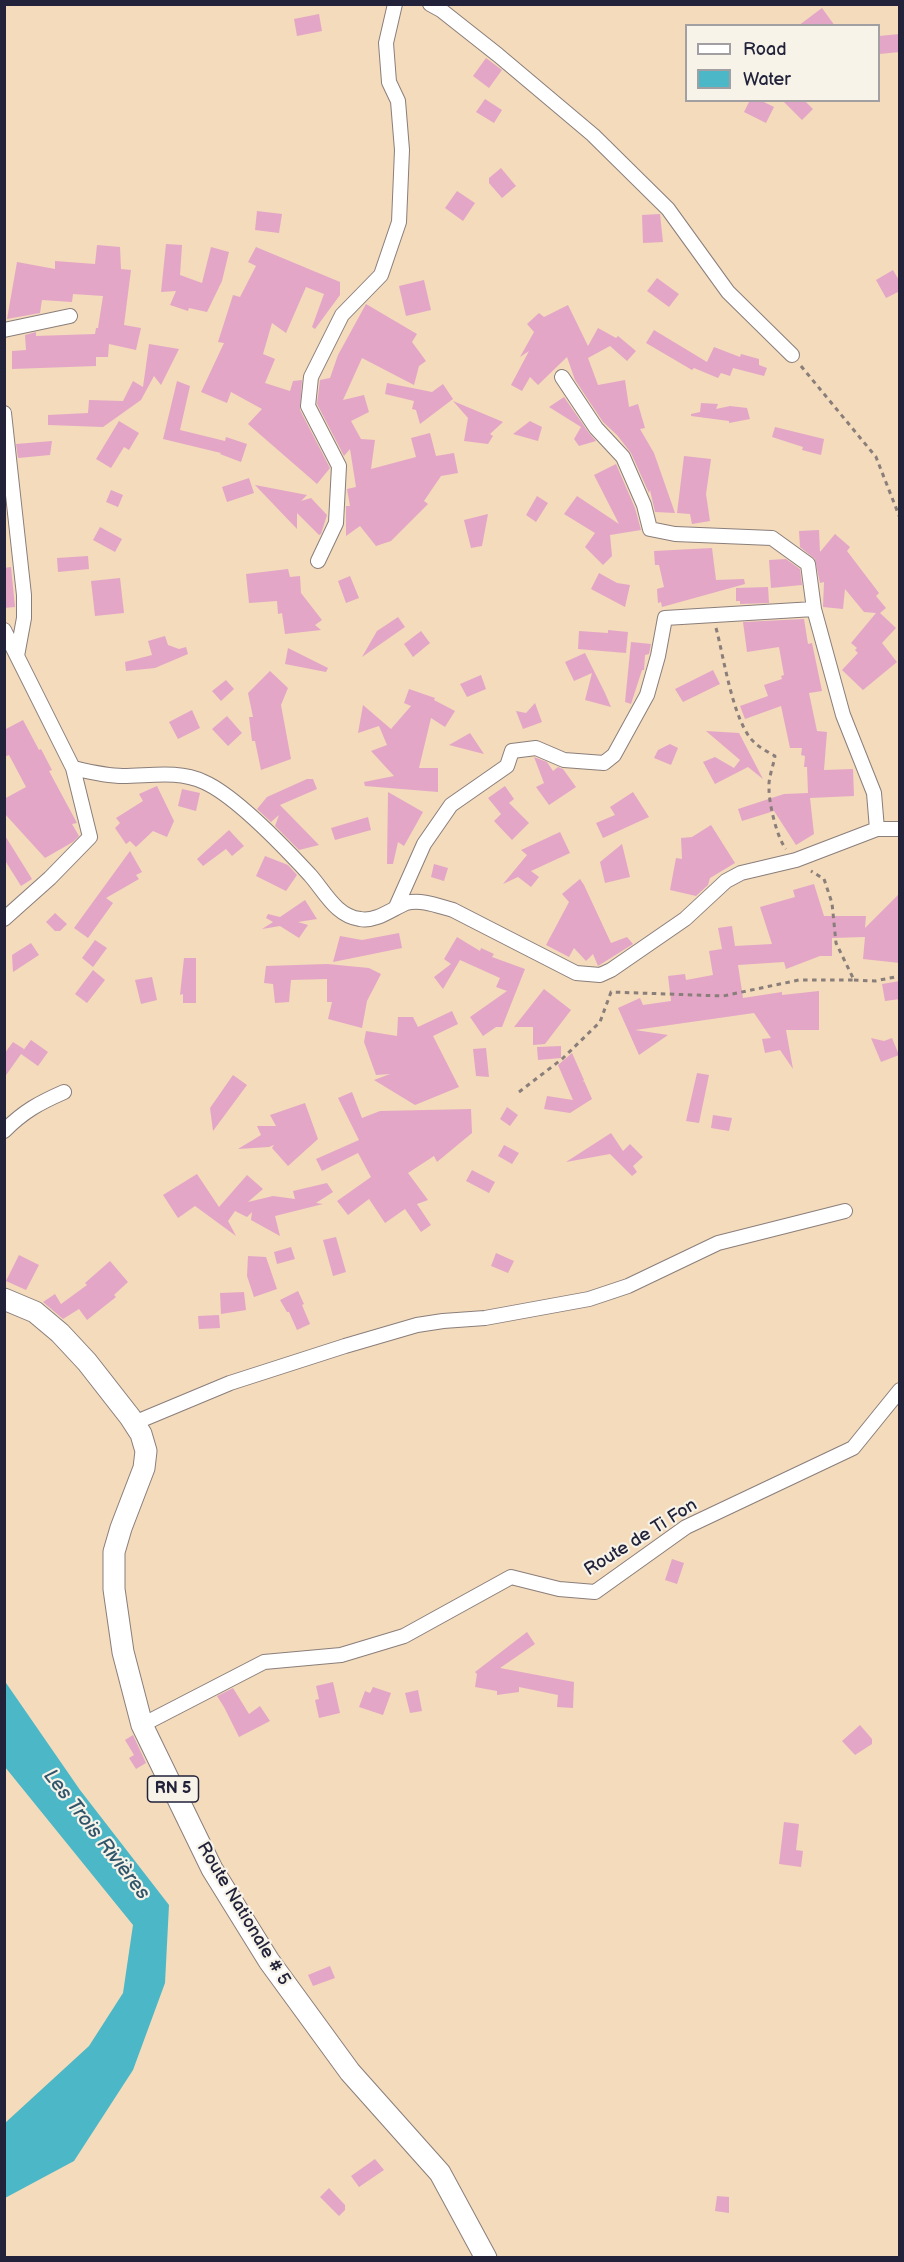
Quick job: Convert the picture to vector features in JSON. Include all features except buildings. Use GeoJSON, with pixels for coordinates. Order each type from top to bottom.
{"type":"FeatureCollection","features":[{"type":"Feature","properties":{"kind":"main road","name":"Route Nationale # 5"},"geometry":{"type":"LineString","coordinates":[[4,1299],[35,1312],[60,1333],[87,1362],[141,1434],[146,1451],[144,1468],[114,1552],[114,1589],[123,1652],[142,1725],[212,1869],[269,1961],[350,2072],[440,2173],[486,2258]]}},
{"type":"Feature","properties":{"kind":"street"},"geometry":{"type":"LineString","coordinates":[[318,561],[336,523],[339,466],[308,406],[311,377],[342,315],[381,275],[399,222],[402,150],[398,101],[389,82],[386,43],[395,4]]}},
{"type":"Feature","properties":{"kind":"street"},"geometry":{"type":"LineString","coordinates":[[430,4],[498,55],[601,143],[668,209],[728,292],[792,355]]}},
{"type":"Feature","properties":{"kind":"street"},"geometry":{"type":"LineString","coordinates":[[4,330],[70,316]]}},
{"type":"Feature","properties":{"kind":"street"},"geometry":{"type":"LineString","coordinates":[[562,377],[596,429],[623,457],[644,505],[650,529],[675,534],[772,538],[808,564],[814,609],[843,715],[874,793],[877,830]]}},
{"type":"Feature","properties":{"kind":"street"},"geometry":{"type":"LineString","coordinates":[[4,414],[24,595],[24,618],[17,656]]}},
{"type":"Feature","properties":{"kind":"street"},"geometry":{"type":"LineString","coordinates":[[396,907],[424,844],[451,806],[507,766],[512,751],[536,748],[564,760],[604,763],[614,755],[647,695],[658,656],[665,618],[814,609]]}},
{"type":"Feature","properties":{"kind":"street"},"geometry":{"type":"LineString","coordinates":[[4,630],[73,768],[90,837],[50,878],[4,919]]}},
{"type":"Feature","properties":{"kind":"street"},"geometry":{"type":"LineString","coordinates":[[73,768],[97,774],[123,776],[161,774],[203,781],[222,791],[252,818],[310,875],[342,914],[362,920],[373,919],[412,901],[453,910],[566,968],[583,974],[600,975],[611,970],[685,919],[726,881],[741,873],[796,860],[877,830],[900,828]]}},
{"type":"Feature","properties":{"kind":"street"},"geometry":{"type":"LineString","coordinates":[[4,1131],[19,1116],[38,1103],[64,1092]]}},
{"type":"Feature","properties":{"kind":"street"},"geometry":{"type":"LineString","coordinates":[[134,1423],[230,1383],[345,1346],[417,1325],[485,1318],[589,1299],[628,1286],[718,1243],[845,1211]]}},
{"type":"Feature","properties":{"kind":"street","name":"Route de Ti Fon"},"geometry":{"type":"LineString","coordinates":[[142,1725],[264,1662],[341,1655],[404,1636],[510,1577],[559,1589],[595,1592],[686,1527],[853,1448],[900,1390]]}},
{"type":"Feature","properties":{"kind":"path"},"geometry":{"type":"LineString","coordinates":[[792,355],[876,457],[900,518]]}},
{"type":"Feature","properties":{"kind":"path"},"geometry":{"type":"LineString","coordinates":[[854,980],[875,981],[900,976]]}},
{"type":"Feature","properties":{"kind":"water","name":"Les Trois Rivières"},"geometry":{"type":"Polygon","coordinates":[[[4,1680],[80,1790],[169,1905],[165,1983],[133,2070],[74,2161],[5,2198],[5,2123],[89,2046],[123,1993],[133,1925],[5,1767],[4,1680]]]}}]}
